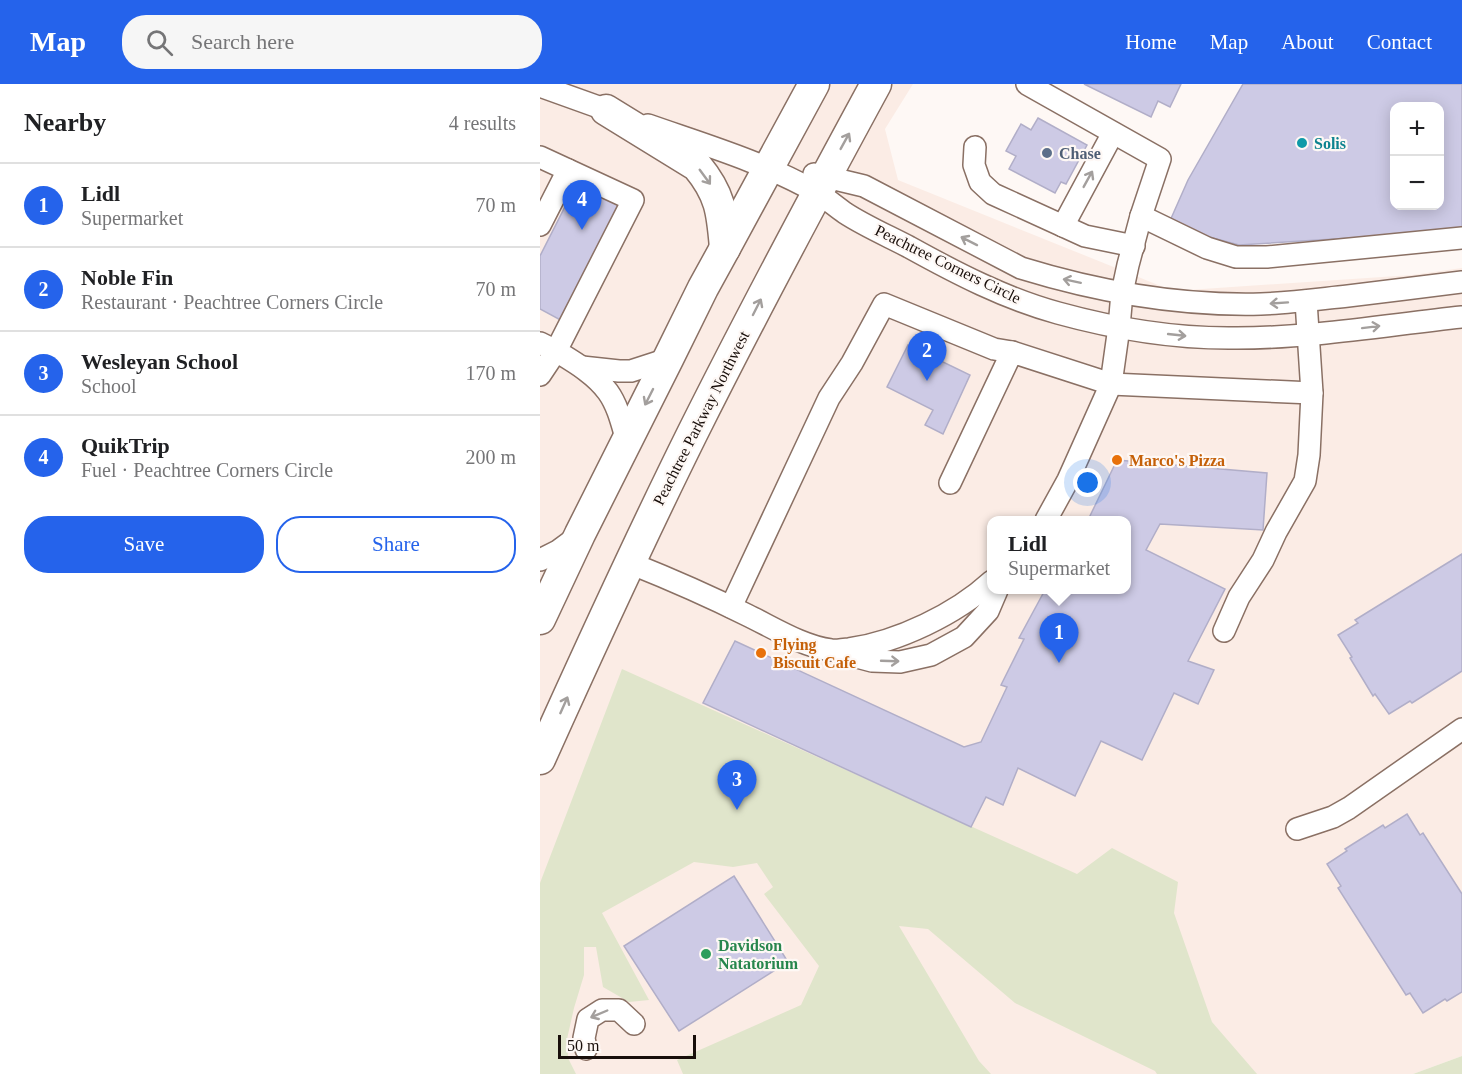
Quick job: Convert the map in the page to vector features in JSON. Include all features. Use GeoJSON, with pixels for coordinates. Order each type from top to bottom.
{"type":"FeatureCollection","features":[{"type":"Feature","properties":{"kind":"highway"},"geometry":{"type":"LineString","coordinates":[[540,619],[703,288],[814,84]]}},
{"type":"Feature","properties":{"kind":"highway","name":"Peachtree Parkway Northwest"},"geometry":{"type":"LineString","coordinates":[[540,759],[692,434],[876,84]]}},
{"type":"Feature","properties":{"kind":"highway"},"geometry":{"type":"LineString","coordinates":[[606,110],[697,166],[717,197],[721,209],[725,248]]}},
{"type":"Feature","properties":{"kind":"street"},"geometry":{"type":"LineString","coordinates":[[1027,84],[1160,159],[1141,216],[1122,293],[1111,384],[1068,480],[1048,516]]}},
{"type":"Feature","properties":{"kind":"street","name":"Peachtree Corners Circle"},"geometry":{"type":"LineString","coordinates":[[540,86],[768,168],[822,184],[864,186],[1022,268],[1049,277],[1122,293],[1182,301],[1262,304],[1306,301],[1462,282]]}},
{"type":"Feature","properties":{"kind":"street"},"geometry":{"type":"LineString","coordinates":[[1063,226],[1113,133]]}},
{"type":"Feature","properties":{"kind":"street"},"geometry":{"type":"LineString","coordinates":[[975,147],[974,165],[980,182],[993,195],[1085,236],[1134,246]]}},
{"type":"Feature","properties":{"kind":"street"},"geometry":{"type":"LineString","coordinates":[[540,157],[633,200],[548,347],[540,375]]}},
{"type":"Feature","properties":{"kind":"street"},"geometry":{"type":"LineString","coordinates":[[540,225],[568,170]]}},
{"type":"Feature","properties":{"kind":"street","name":"Peachtree Corners Circle"},"geometry":{"type":"LineString","coordinates":[[822,184],[845,213],[936,262],[984,285],[1057,313],[1119,327],[1203,338],[1237,338],[1309,334],[1462,317]]}},
{"type":"Feature","properties":{"kind":"street"},"geometry":{"type":"LineString","coordinates":[[1141,216],[1208,248],[1236,257],[1267,257],[1462,238]]}},
{"type":"Feature","properties":{"kind":"street"},"geometry":{"type":"LineString","coordinates":[[1224,631],[1239,597],[1263,560],[1305,481],[1309,455],[1312,393],[1306,301]]}},
{"type":"Feature","properties":{"kind":"street"},"geometry":{"type":"LineString","coordinates":[[731,607],[829,398],[852,363],[884,303],[994,349],[1012,352],[1111,384],[1312,393]]}},
{"type":"Feature","properties":{"kind":"street"},"geometry":{"type":"LineString","coordinates":[[548,347],[582,367],[608,392],[619,413],[627,441]]}},
{"type":"Feature","properties":{"kind":"street"},"geometry":{"type":"LineString","coordinates":[[950,483],[1012,352]]}},
{"type":"Feature","properties":{"kind":"street"},"geometry":{"type":"LineString","coordinates":[[582,367],[631,370],[668,359]]}},
{"type":"Feature","properties":{"kind":"street"},"geometry":{"type":"LineString","coordinates":[[540,560],[558,551],[580,534]]}},
{"type":"Feature","properties":{"kind":"street"},"geometry":{"type":"LineString","coordinates":[[630,563],[808,644],[872,661],[900,662],[931,655],[964,637],[988,611],[995,594]]}},
{"type":"Feature","properties":{"kind":"street"},"geometry":{"type":"LineString","coordinates":[[833,651],[862,647],[904,634],[958,606],[987,585]]}},
{"type":"Feature","properties":{"kind":"street"},"geometry":{"type":"LineString","coordinates":[[1297,829],[1333,817],[1348,808],[1462,729]]}},
{"type":"Feature","properties":{"kind":"street"},"geometry":{"type":"LineString","coordinates":[[586,1049],[584,1038],[588,1019],[602,1010],[619,1010],[634,1024]]}},
{"type":"Feature","properties":{"kind":"shaded area"},"geometry":{"type":"Polygon","coordinates":[[[540,84],[913,84],[885,129],[898,180],[1173,291],[1412,275],[1462,268],[1462,1056],[1413,1074],[540,1074],[540,84]]]}},
{"type":"Feature","properties":{"kind":"green space"},"geometry":{"type":"Polygon","coordinates":[[[622,669],[1077,874],[1112,848],[1178,882],[1174,913],[1212,1022],[1257,1074],[1157,1074],[1015,1003],[928,929],[899,926],[979,1061],[991,1074],[683,1074],[677,1060],[801,1005],[819,966],[764,894],[773,887],[757,863],[733,867],[694,862],[602,913],[649,1000],[629,1002],[603,987],[596,947],[584,947],[584,975],[567,1039],[568,1058],[576,1074],[540,1074],[540,883],[622,669]]]}},
{"type":"Feature","properties":{"kind":"green space"},"geometry":{"type":"Polygon","coordinates":[[[1462,1056],[1462,1074],[1413,1074],[1462,1056]]]}},
{"type":"Feature","properties":{"kind":"building"},"geometry":{"type":"Polygon","coordinates":[[[1084,84],[1181,84],[1170,107],[1158,101],[1151,117],[1084,84]]]}},
{"type":"Feature","properties":{"kind":"building","name":"Solis"},"geometry":{"type":"Polygon","coordinates":[[[1243,84],[1462,84],[1462,231],[1239,245],[1169,223],[1188,180],[1243,84]]]}},
{"type":"Feature","properties":{"kind":"building","name":"Chase"},"geometry":{"type":"Polygon","coordinates":[[[1038,118],[1087,145],[1066,184],[1061,182],[1055,193],[1009,169],[1016,156],[1006,151],[1021,124],[1031,130],[1038,118]]]}},
{"type":"Feature","properties":{"kind":"building"},"geometry":{"type":"Polygon","coordinates":[[[578,181],[625,205],[566,323],[540,309],[540,256],[578,181]]]}},
{"type":"Feature","properties":{"kind":"building"},"geometry":{"type":"Polygon","coordinates":[[[908,345],[970,375],[943,434],[925,425],[933,410],[887,387],[908,345]]]}},
{"type":"Feature","properties":{"kind":"building"},"geometry":{"type":"Polygon","coordinates":[[[1117,460],[1267,473],[1263,530],[1160,524],[1146,550],[1225,589],[1188,661],[1214,670],[1198,704],[1174,693],[1142,760],[1101,741],[1075,796],[1018,768],[1003,805],[986,797],[971,827],[703,703],[735,641],[964,747],[981,742],[1007,687],[1001,685],[1024,639],[1019,638],[1043,594],[1131,594],[1131,516],[1090,516],[1117,460]]]}},
{"type":"Feature","properties":{"kind":"building"},"geometry":{"type":"Polygon","coordinates":[[[1462,554],[1462,671],[1412,703],[1410,701],[1389,714],[1375,694],[1373,696],[1338,635],[1358,623],[1355,620],[1462,554]]]}},
{"type":"Feature","properties":{"kind":"building"},"geometry":{"type":"Polygon","coordinates":[[[1407,814],[1420,835],[1423,833],[1462,894],[1462,992],[1447,1001],[1445,999],[1423,1013],[1410,993],[1406,995],[1338,888],[1341,886],[1327,864],[1347,851],[1345,849],[1383,825],[1385,828],[1407,814]]]}},
{"type":"Feature","properties":{"kind":"building","name":"Davidson Natatorium"},"geometry":{"type":"Polygon","coordinates":[[[734,876],[788,962],[679,1031],[624,946],[734,876]]]}},
{"type":"Feature","properties":{"kind":"place","name":"Solis"},"geometry":{"type":"Point","coordinates":[1302,143]}},
{"type":"Feature","properties":{"kind":"place","name":"Chase"},"geometry":{"type":"Point","coordinates":[1047,153]}},
{"type":"Feature","properties":{"kind":"place","name":"QuikTrip"},"geometry":{"type":"Point","coordinates":[582,230]}},
{"type":"Feature","properties":{"kind":"place","name":"Noble Fin"},"geometry":{"type":"Point","coordinates":[927,381]}},
{"type":"Feature","properties":{"kind":"place","name":"Marco's Pizza"},"geometry":{"type":"Point","coordinates":[1117,460]}},
{"type":"Feature","properties":{"kind":"place","name":"Flying Biscuit Cafe"},"geometry":{"type":"Point","coordinates":[761,653]}},
{"type":"Feature","properties":{"kind":"place","name":"Lidl"},"geometry":{"type":"Point","coordinates":[1059,663]}},
{"type":"Feature","properties":{"kind":"place","name":"Wesleyan School"},"geometry":{"type":"Point","coordinates":[737,810]}},
{"type":"Feature","properties":{"kind":"place","name":"Davidson Natatorium"},"geometry":{"type":"Point","coordinates":[706,954]}}]}
